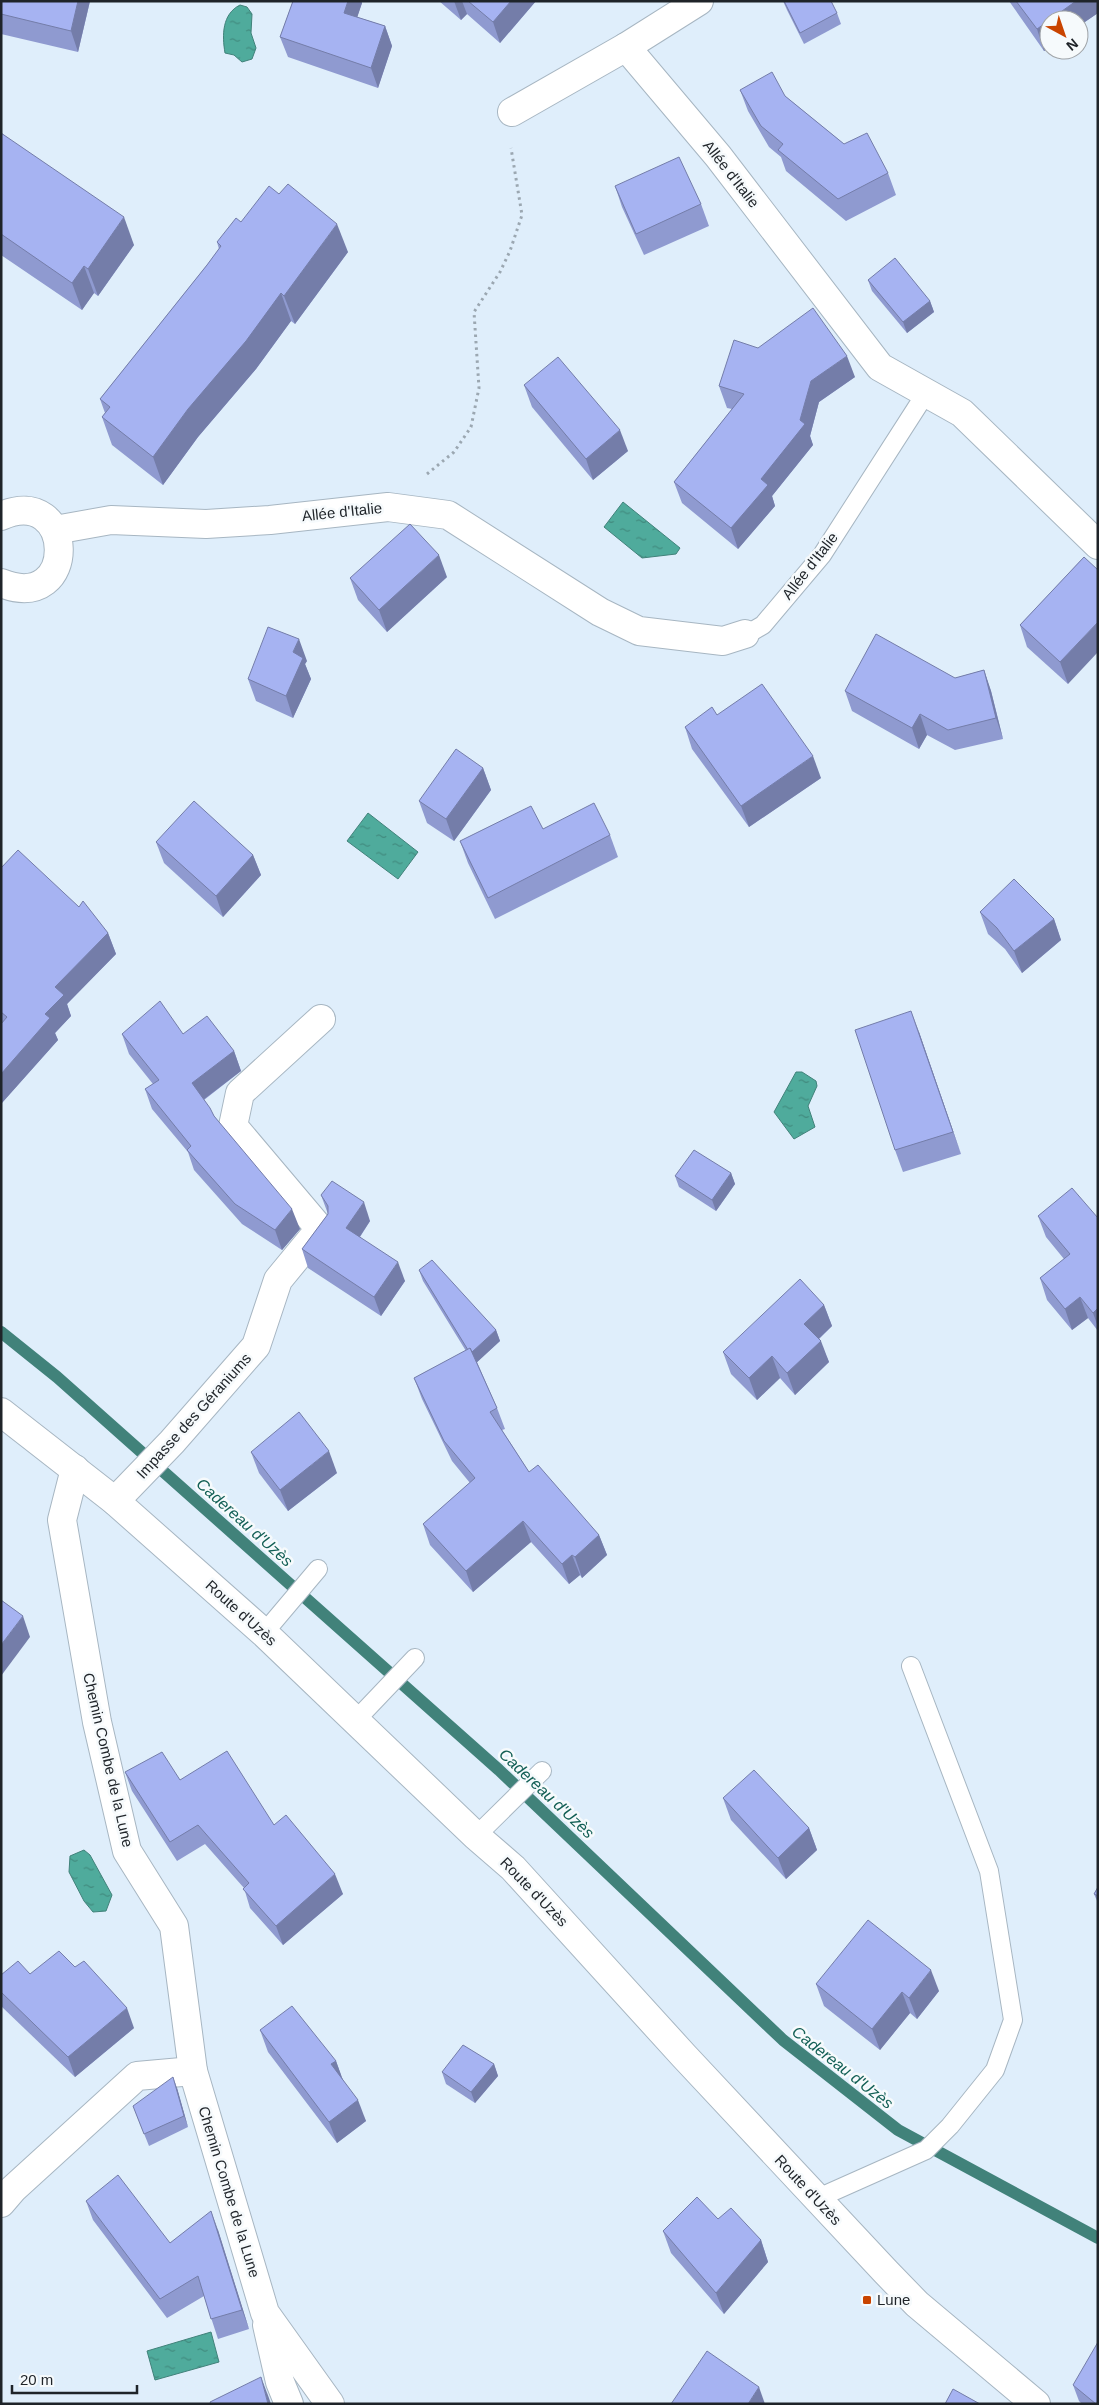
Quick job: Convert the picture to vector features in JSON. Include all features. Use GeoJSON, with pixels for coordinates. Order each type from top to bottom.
{"type":"FeatureCollection","features":[{"type":"Feature","properties":{"kind":"street"},"geometry":{"type":"LineString","coordinates":[[512,112],[626,47],[699,1]]}},
{"type":"Feature","properties":{"kind":"street","name":"Allée d'Italie"},"geometry":{"type":"LineString","coordinates":[[626,47],[718,156],[880,367],[962,413],[1098,545]]}},
{"type":"Feature","properties":{"kind":"street","name":"Allée d'Italie"},"geometry":{"type":"LineString","coordinates":[[55,530],[111,520],[206,524],[270,520],[388,507],[448,515],[600,612],[639,631],[723,641],[748,633]]}},
{"type":"Feature","properties":{"kind":"street"},"geometry":{"type":"LineString","coordinates":[[1,516],[11,512],[24,511],[36,514],[47,521],[55,530],[60,542],[60,555],[56,567],[48,578],[38,585],[26,589],[12,588],[1,583]]}},
{"type":"Feature","properties":{"kind":"street","name":"Impasse des Géraniums"},"geometry":{"type":"LineString","coordinates":[[124,1492],[172,1442],[256,1346],[278,1280],[320,1229],[233,1126],[240,1093],[320,1019]]}},
{"type":"Feature","properties":{"kind":"street","name":"Route d'Uzès"},"geometry":{"type":"LineString","coordinates":[[1,1412],[75,1469],[124,1492],[272,1623],[355,1721],[476,1836],[513,1868],[816,2199],[917,2304],[1036,2404]]}},
{"type":"Feature","properties":{"kind":"street","name":"Chemin Combe de la Lune"},"geometry":{"type":"LineString","coordinates":[[75,1469],[62,1520],[97,1722],[127,1851],[174,1926],[193,2071],[265,2313],[280,2382],[289,2404]]}},
{"type":"Feature","properties":{"kind":"street"},"geometry":{"type":"LineString","coordinates":[[1,2203],[12,2189],[137,2076],[193,2071]]}},
{"type":"Feature","properties":{"kind":"street","name":"Chemin Combe de la Lune"},"geometry":{"type":"LineString","coordinates":[[265,2313],[330,2404]]}},
{"type":"Feature","properties":{"kind":"lane","name":"Allée d'Italie"},"geometry":{"type":"LineString","coordinates":[[748,633],[763,625],[822,555],[926,393]]}},
{"type":"Feature","properties":{"kind":"lane"},"geometry":{"type":"LineString","coordinates":[[272,1623],[318,1569]]}},
{"type":"Feature","properties":{"kind":"lane"},"geometry":{"type":"LineString","coordinates":[[355,1721],[415,1658]]}},
{"type":"Feature","properties":{"kind":"lane"},"geometry":{"type":"LineString","coordinates":[[816,2199],[926,2150],[950,2126],[995,2070],[1013,2020],[989,1871],[911,1666]]}},
{"type":"Feature","properties":{"kind":"lane"},"geometry":{"type":"LineString","coordinates":[[476,1836],[542,1771]]}},
{"type":"Feature","properties":{"kind":"path"},"geometry":{"type":"LineString","coordinates":[[388,507],[454,452],[471,427],[479,388],[474,312],[500,272],[510,251],[522,215],[511,152]]}},
{"type":"Feature","properties":{"kind":"water"},"geometry":{"type":"Polygon","coordinates":[[[240,5],[247,7],[252,14],[251,33],[256,48],[252,59],[242,62],[234,55],[225,53],[224,39],[227,19],[234,9],[240,5]]]}},
{"type":"Feature","properties":{"kind":"water"},"geometry":{"type":"Polygon","coordinates":[[[623,502],[680,548],[676,554],[642,558],[604,527],[623,502]]]}},
{"type":"Feature","properties":{"kind":"water"},"geometry":{"type":"Polygon","coordinates":[[[368,813],[418,852],[398,879],[347,841],[368,813]]]}},
{"type":"Feature","properties":{"kind":"water"},"geometry":{"type":"Polygon","coordinates":[[[796,1072],[802,1072],[816,1081],[817,1086],[808,1106],[815,1127],[794,1139],[774,1112],[796,1072]]]}},
{"type":"Feature","properties":{"kind":"water"},"geometry":{"type":"Polygon","coordinates":[[[84,1850],[90,1855],[112,1895],[106,1911],[93,1912],[84,1901],[69,1872],[70,1856],[84,1850]]]}},
{"type":"Feature","properties":{"kind":"water"},"geometry":{"type":"Polygon","coordinates":[[[211,2332],[219,2362],[155,2380],[147,2351],[211,2332]]]}},
{"type":"Feature","properties":{"kind":"building"},"geometry":{"type":"Polygon","coordinates":[[[1,1],[78,1],[71,31],[1,14],[1,1]]]}},
{"type":"Feature","properties":{"kind":"building"},"geometry":{"type":"Polygon","coordinates":[[[293,1],[348,1],[344,13],[385,26],[371,68],[280,37],[293,1]]]}},
{"type":"Feature","properties":{"kind":"building"},"geometry":{"type":"Polygon","coordinates":[[[468,1],[511,1],[493,22],[468,1]]]}},
{"type":"Feature","properties":{"kind":"building"},"geometry":{"type":"Polygon","coordinates":[[[784,1],[831,1],[837,13],[800,33],[784,1]]]}},
{"type":"Feature","properties":{"kind":"building"},"geometry":{"type":"Polygon","coordinates":[[[1016,1],[1076,1],[1063,10],[1039,10],[1039,28],[1037,29],[1016,1]]]}},
{"type":"Feature","properties":{"kind":"building"},"geometry":{"type":"Polygon","coordinates":[[[772,72],[785,96],[844,144],[867,133],[888,173],[838,199],[778,150],[783,144],[761,126],[740,90],[772,72]]]}},
{"type":"Feature","properties":{"kind":"building"},"geometry":{"type":"Polygon","coordinates":[[[1,133],[124,217],[88,269],[84,266],[72,283],[1,234],[1,133]]]}},
{"type":"Feature","properties":{"kind":"building"},"geometry":{"type":"Polygon","coordinates":[[[679,157],[701,204],[636,234],[615,186],[679,157]]]}},
{"type":"Feature","properties":{"kind":"building"},"geometry":{"type":"Polygon","coordinates":[[[288,184],[337,224],[284,296],[281,293],[246,341],[188,409],[153,457],[102,417],[110,407],[100,399],[207,265],[221,246],[217,242],[236,218],[241,222],[269,186],[279,194],[288,184]]]}},
{"type":"Feature","properties":{"kind":"building"},"geometry":{"type":"Polygon","coordinates":[[[895,258],[930,301],[903,322],[868,280],[895,258]]]}},
{"type":"Feature","properties":{"kind":"building"},"geometry":{"type":"Polygon","coordinates":[[[813,308],[847,356],[811,381],[800,420],[805,424],[761,479],[768,485],[731,528],[674,482],[744,394],[719,386],[734,340],[758,348],[813,308]]]}},
{"type":"Feature","properties":{"kind":"building"},"geometry":{"type":"Polygon","coordinates":[[[558,357],[620,430],[586,459],[524,385],[558,357]]]}},
{"type":"Feature","properties":{"kind":"building"},"geometry":{"type":"Polygon","coordinates":[[[410,524],[439,555],[379,610],[350,578],[410,524]]]}},
{"type":"Feature","properties":{"kind":"building"},"geometry":{"type":"Polygon","coordinates":[[[1084,557],[1098,570],[1098,622],[1060,662],[1020,625],[1084,557]]]}},
{"type":"Feature","properties":{"kind":"building"},"geometry":{"type":"Polygon","coordinates":[[[268,627],[299,639],[293,652],[303,658],[286,696],[248,679],[268,627]]]}},
{"type":"Feature","properties":{"kind":"building"},"geometry":{"type":"Polygon","coordinates":[[[876,634],[955,678],[984,670],[996,718],[948,730],[920,714],[912,728],[845,691],[876,634]]]}},
{"type":"Feature","properties":{"kind":"building"},"geometry":{"type":"Polygon","coordinates":[[[762,684],[813,756],[741,806],[685,727],[712,707],[717,715],[762,684]]]}},
{"type":"Feature","properties":{"kind":"building"},"geometry":{"type":"Polygon","coordinates":[[[456,749],[483,768],[446,819],[419,801],[456,749]]]}},
{"type":"Feature","properties":{"kind":"building"},"geometry":{"type":"Polygon","coordinates":[[[194,801],[253,855],[216,896],[156,842],[194,801]]]}},
{"type":"Feature","properties":{"kind":"building"},"geometry":{"type":"Polygon","coordinates":[[[594,803],[610,835],[488,898],[460,841],[531,806],[543,829],[594,803]]]}},
{"type":"Feature","properties":{"kind":"building"},"geometry":{"type":"Polygon","coordinates":[[[18,850],[79,907],[83,901],[108,933],[55,987],[64,995],[45,1014],[50,1018],[1,1074],[1,1024],[7,1017],[1,1012],[1,868],[18,850]]]}},
{"type":"Feature","properties":{"kind":"building"},"geometry":{"type":"Polygon","coordinates":[[[1014,879],[1054,919],[1014,951],[997,928],[980,912],[1014,879]]]}},
{"type":"Feature","properties":{"kind":"building"},"geometry":{"type":"Polygon","coordinates":[[[160,1001],[183,1034],[207,1016],[234,1051],[192,1083],[214,1116],[292,1209],[275,1230],[235,1204],[187,1150],[191,1146],[145,1089],[159,1080],[122,1034],[160,1001]]]}},
{"type":"Feature","properties":{"kind":"building"},"geometry":{"type":"Polygon","coordinates":[[[911,1011],[953,1132],[895,1150],[855,1030],[911,1011]]]}},
{"type":"Feature","properties":{"kind":"building"},"geometry":{"type":"Polygon","coordinates":[[[694,1150],[731,1173],[712,1200],[675,1176],[694,1150]]]}},
{"type":"Feature","properties":{"kind":"building"},"geometry":{"type":"Polygon","coordinates":[[[332,1181],[364,1202],[346,1228],[398,1262],[374,1297],[302,1249],[328,1214],[328,1206],[321,1195],[332,1181]]]}},
{"type":"Feature","properties":{"kind":"building"},"geometry":{"type":"Polygon","coordinates":[[[1072,1188],[1098,1218],[1098,1308],[1093,1313],[1080,1297],[1065,1309],[1040,1278],[1070,1254],[1038,1216],[1072,1188]]]}},
{"type":"Feature","properties":{"kind":"building"},"geometry":{"type":"Polygon","coordinates":[[[432,1260],[496,1330],[472,1352],[470,1348],[468,1350],[419,1270],[432,1260]]]}},
{"type":"Feature","properties":{"kind":"building"},"geometry":{"type":"Polygon","coordinates":[[[800,1279],[824,1305],[804,1324],[821,1341],[787,1373],[772,1356],[749,1378],[723,1352],[800,1279]]]}},
{"type":"Feature","properties":{"kind":"building"},"geometry":{"type":"Polygon","coordinates":[[[470,1348],[497,1408],[490,1412],[529,1472],[538,1465],[599,1535],[575,1557],[572,1555],[562,1564],[523,1521],[466,1571],[423,1524],[475,1478],[444,1441],[414,1378],[470,1348]]]}},
{"type":"Feature","properties":{"kind":"building"},"geometry":{"type":"Polygon","coordinates":[[[299,1412],[329,1451],[280,1490],[251,1452],[299,1412]]]}},
{"type":"Feature","properties":{"kind":"building"},"geometry":{"type":"Polygon","coordinates":[[[1,1600],[23,1616],[1,1645],[1,1600]]]}},
{"type":"Feature","properties":{"kind":"building"},"geometry":{"type":"Polygon","coordinates":[[[227,1751],[274,1825],[286,1815],[335,1874],[276,1926],[243,1889],[249,1883],[198,1825],[170,1842],[125,1772],[162,1752],[180,1780],[227,1751]]]}},
{"type":"Feature","properties":{"kind":"building"},"geometry":{"type":"Polygon","coordinates":[[[754,1770],[809,1828],[778,1858],[723,1798],[754,1770]]]}},
{"type":"Feature","properties":{"kind":"building"},"geometry":{"type":"Polygon","coordinates":[[[1098,1887],[1098,1896],[1094,1894],[1098,1887]]]}},
{"type":"Feature","properties":{"kind":"building"},"geometry":{"type":"Polygon","coordinates":[[[868,1920],[931,1970],[909,1998],[902,1992],[872,2029],[816,1984],[868,1920]]]}},
{"type":"Feature","properties":{"kind":"building"},"geometry":{"type":"Polygon","coordinates":[[[59,1951],[75,1967],[84,1961],[127,2008],[68,2057],[1,1992],[1,1975],[18,1961],[30,1974],[59,1951]]]}},
{"type":"Feature","properties":{"kind":"building"},"geometry":{"type":"Polygon","coordinates":[[[292,2006],[336,2061],[331,2064],[358,2100],[329,2122],[260,2030],[292,2006]]]}},
{"type":"Feature","properties":{"kind":"building"},"geometry":{"type":"Polygon","coordinates":[[[463,2045],[494,2064],[471,2092],[442,2072],[463,2045]]]}},
{"type":"Feature","properties":{"kind":"building"},"geometry":{"type":"Polygon","coordinates":[[[173,2077],[184,2116],[144,2134],[133,2106],[173,2077]]]}},
{"type":"Feature","properties":{"kind":"building"},"geometry":{"type":"Polygon","coordinates":[[[118,2175],[170,2243],[211,2211],[242,2310],[211,2319],[198,2276],[160,2299],[86,2201],[118,2175]]]}},
{"type":"Feature","properties":{"kind":"building"},"geometry":{"type":"Polygon","coordinates":[[[697,2197],[718,2219],[731,2208],[761,2240],[716,2293],[663,2231],[697,2197]]]}},
{"type":"Feature","properties":{"kind":"building"},"geometry":{"type":"Polygon","coordinates":[[[1098,2342],[1098,2404],[1096,2404],[1073,2385],[1098,2342]]]}},
{"type":"Feature","properties":{"kind":"building"},"geometry":{"type":"Polygon","coordinates":[[[707,2351],[759,2387],[748,2404],[671,2404],[707,2351]]]}},
{"type":"Feature","properties":{"kind":"building"},"geometry":{"type":"Polygon","coordinates":[[[261,2377],[268,2404],[211,2404],[210,2402],[261,2377]]]}},
{"type":"Feature","properties":{"kind":"building"},"geometry":{"type":"Polygon","coordinates":[[[953,2389],[980,2404],[945,2404],[953,2389]]]}},
{"type":"Feature","properties":{"kind":"waterway","name":"Cadereau d'Uzès"},"geometry":{"type":"LineString","coordinates":[[1,1332],[57,1377],[499,1770],[783,2040],[898,2130],[1098,2238]]}},
{"type":"Feature","properties":{"kind":"place","name":"Lune"},"geometry":{"type":"Point","coordinates":[867,2300]}}]}
